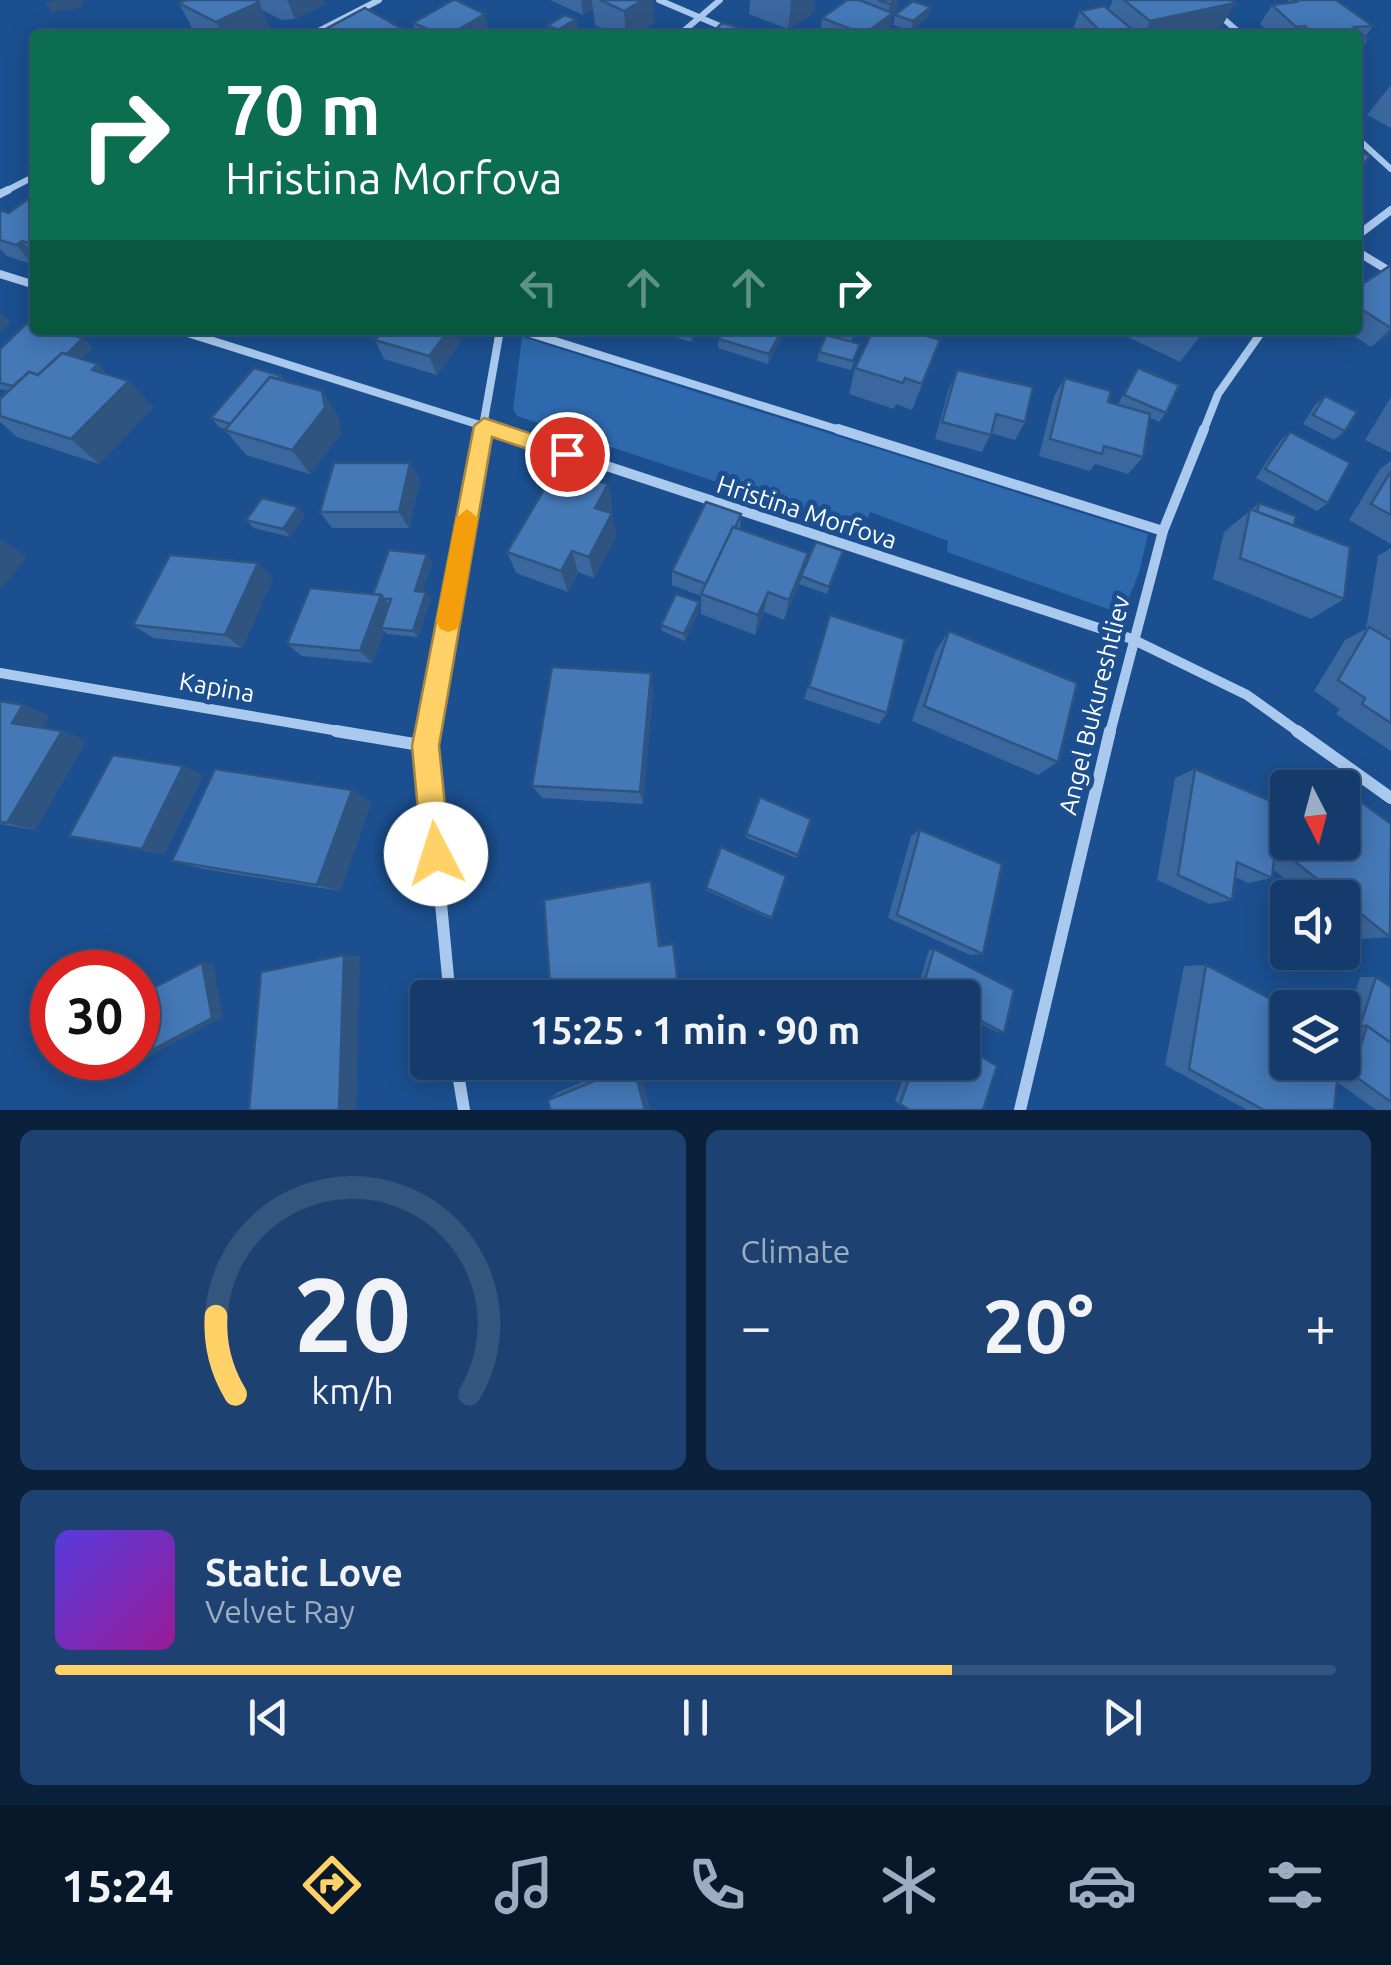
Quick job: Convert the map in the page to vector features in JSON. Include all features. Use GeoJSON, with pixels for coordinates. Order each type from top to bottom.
{"type":"FeatureCollection","features":[{"type":"Feature","properties":{"kind":"street"},"geometry":{"type":"LineString","coordinates":[[321,30],[380,0]]}},
{"type":"Feature","properties":{"kind":"street"},"geometry":{"type":"LineString","coordinates":[[658,0],[728,30]]}},
{"type":"Feature","properties":{"kind":"street"},"geometry":{"type":"LineString","coordinates":[[684,30],[720,0]]}},
{"type":"Feature","properties":{"kind":"street"},"geometry":{"type":"LineString","coordinates":[[1202,0],[1236,30]]}},
{"type":"Feature","properties":{"kind":"street"},"geometry":{"type":"LineString","coordinates":[[1362,142],[1391,169]]}},
{"type":"Feature","properties":{"kind":"street"},"geometry":{"type":"LineString","coordinates":[[0,194],[30,179]]}},
{"type":"Feature","properties":{"kind":"street"},"geometry":{"type":"LineString","coordinates":[[1362,232],[1391,210]]}},
{"type":"Feature","properties":{"kind":"street"},"geometry":{"type":"LineString","coordinates":[[1362,254],[1391,272]]}},
{"type":"Feature","properties":{"kind":"street"},"geometry":{"type":"LineString","coordinates":[[0,274],[30,283]]}},
{"type":"Feature","properties":{"kind":"street","name":"Hristina Morfova"},"geometry":{"type":"LineString","coordinates":[[194,335],[484,426],[1132,640],[1247,695],[1391,798]]}},
{"type":"Feature","properties":{"kind":"street"},"geometry":{"type":"LineString","coordinates":[[448,980],[426,746],[499,335]]}},
{"type":"Feature","properties":{"kind":"street"},"geometry":{"type":"LineString","coordinates":[[536,335],[1163,531]]}},
{"type":"Feature","properties":{"kind":"street","name":"Angel Bukureshtliev"},"geometry":{"type":"LineString","coordinates":[[1020,1110],[1132,640],[1163,531],[1218,394],[1260,335]]}},
{"type":"Feature","properties":{"kind":"street","name":"Kapina"},"geometry":{"type":"LineString","coordinates":[[0,673],[426,746]]}},
{"type":"Feature","properties":{"kind":"street"},"geometry":{"type":"LineString","coordinates":[[459,1080],[464,1110]]}},
{"type":"Feature","properties":{"kind":"shaded area"},"geometry":{"type":"Polygon","coordinates":[[[522,337],[1148,534],[1139,573],[1122,614],[947,552],[948,541],[870,512],[862,530],[517,416],[513,409],[522,337]]]}},
{"type":"Feature","properties":{"kind":"building"},"geometry":{"type":"Polygon","coordinates":[[[453,0],[485,14],[458,30],[430,30],[413,23],[453,0]]]}},
{"type":"Feature","properties":{"kind":"building"},"geometry":{"type":"Polygon","coordinates":[[[600,0],[643,0],[624,11],[600,0]]]}},
{"type":"Feature","properties":{"kind":"building"},"geometry":{"type":"Polygon","coordinates":[[[847,0],[859,0],[893,13],[870,30],[854,30],[822,18],[847,0]]]}},
{"type":"Feature","properties":{"kind":"building"},"geometry":{"type":"Polygon","coordinates":[[[1124,0],[1231,0],[1235,3],[1150,21],[1124,0]]]}},
{"type":"Feature","properties":{"kind":"building"},"geometry":{"type":"Polygon","coordinates":[[[1293,0],[1336,0],[1373,26],[1354,27],[1358,30],[1309,30],[1296,27],[1272,5],[1296,2],[1293,0]]]}},
{"type":"Feature","properties":{"kind":"building"},"geometry":{"type":"Polygon","coordinates":[[[913,1],[931,7],[913,21],[895,15],[913,1]]]}},
{"type":"Feature","properties":{"kind":"building"},"geometry":{"type":"Polygon","coordinates":[[[259,2],[216,22],[179,3],[259,2]]]}},
{"type":"Feature","properties":{"kind":"building"},"geometry":{"type":"Polygon","coordinates":[[[1104,6],[1133,30],[1099,30],[1080,11],[1104,6]]]}},
{"type":"Feature","properties":{"kind":"building"},"geometry":{"type":"Polygon","coordinates":[[[365,8],[404,30],[324,30],[365,8]]]}},
{"type":"Feature","properties":{"kind":"building"},"geometry":{"type":"Polygon","coordinates":[[[565,15],[576,19],[558,30],[548,25],[565,15]]]}},
{"type":"Feature","properties":{"kind":"building"},"geometry":{"type":"Polygon","coordinates":[[[722,23],[748,30],[715,30],[722,23]]]}},
{"type":"Feature","properties":{"kind":"building"},"geometry":{"type":"Polygon","coordinates":[[[30,197],[30,243],[22,241],[16,245],[0,240],[0,210],[9,213],[30,197]]]}},
{"type":"Feature","properties":{"kind":"building"},"geometry":{"type":"Polygon","coordinates":[[[1391,265],[1391,328],[1362,310],[1362,284],[1391,265]]]}},
{"type":"Feature","properties":{"kind":"building"},"geometry":{"type":"Polygon","coordinates":[[[26,324],[30,325],[30,335],[83,338],[38,375],[29,372],[13,386],[0,383],[0,349],[26,324]]]}},
{"type":"Feature","properties":{"kind":"building"},"geometry":{"type":"Polygon","coordinates":[[[379,335],[445,335],[429,356],[375,340],[379,335]]]}},
{"type":"Feature","properties":{"kind":"building"},"geometry":{"type":"Polygon","coordinates":[[[721,335],[779,335],[769,354],[719,339],[721,335]]]}},
{"type":"Feature","properties":{"kind":"building"},"geometry":{"type":"Polygon","coordinates":[[[826,335],[860,344],[853,361],[819,352],[826,335]]]}},
{"type":"Feature","properties":{"kind":"building"},"geometry":{"type":"Polygon","coordinates":[[[871,335],[924,335],[940,340],[922,384],[905,378],[903,383],[855,368],[871,335]]]}},
{"type":"Feature","properties":{"kind":"building"},"geometry":{"type":"Polygon","coordinates":[[[62,353],[98,364],[92,370],[129,381],[71,439],[0,416],[0,399],[29,372],[38,375],[62,353]]]}},
{"type":"Feature","properties":{"kind":"building"},"geometry":{"type":"Polygon","coordinates":[[[254,368],[281,376],[270,377],[231,424],[211,418],[254,368]]]}},
{"type":"Feature","properties":{"kind":"building"},"geometry":{"type":"Polygon","coordinates":[[[1138,368],[1179,385],[1166,413],[1124,395],[1138,368]]]}},
{"type":"Feature","properties":{"kind":"building"},"geometry":{"type":"Polygon","coordinates":[[[957,370],[1033,387],[1025,422],[996,414],[991,435],[942,422],[957,370]]]}},
{"type":"Feature","properties":{"kind":"building"},"geometry":{"type":"Polygon","coordinates":[[[270,377],[322,391],[325,408],[292,450],[225,430],[270,377]]]}},
{"type":"Feature","properties":{"kind":"building"},"geometry":{"type":"Polygon","coordinates":[[[1065,378],[1111,391],[1108,402],[1150,414],[1143,457],[1104,446],[1102,454],[1050,439],[1065,378]]]}},
{"type":"Feature","properties":{"kind":"building"},"geometry":{"type":"Polygon","coordinates":[[[1325,396],[1357,412],[1345,431],[1313,415],[1325,396]]]}},
{"type":"Feature","properties":{"kind":"building"},"geometry":{"type":"Polygon","coordinates":[[[1290,432],[1350,463],[1328,503],[1265,469],[1290,432]]]}},
{"type":"Feature","properties":{"kind":"building"},"geometry":{"type":"Polygon","coordinates":[[[334,463],[410,463],[399,512],[320,512],[334,463]]]}},
{"type":"Feature","properties":{"kind":"building"},"geometry":{"type":"Polygon","coordinates":[[[557,468],[608,484],[595,508],[612,513],[589,557],[572,551],[561,571],[507,552],[557,468]]]}},
{"type":"Feature","properties":{"kind":"building"},"geometry":{"type":"Polygon","coordinates":[[[1391,471],[1391,515],[1371,504],[1391,471]]]}},
{"type":"Feature","properties":{"kind":"building"},"geometry":{"type":"Polygon","coordinates":[[[262,498],[298,507],[283,529],[246,520],[262,498]]]}},
{"type":"Feature","properties":{"kind":"building"},"geometry":{"type":"Polygon","coordinates":[[[706,502],[741,514],[706,584],[672,571],[706,502]]]}},
{"type":"Feature","properties":{"kind":"building"},"geometry":{"type":"Polygon","coordinates":[[[1259,503],[1296,516],[1294,526],[1257,512],[1259,503]]]}},
{"type":"Feature","properties":{"kind":"building"},"geometry":{"type":"Polygon","coordinates":[[[1250,509],[1350,547],[1344,599],[1240,558],[1250,509]]]}},
{"type":"Feature","properties":{"kind":"building"},"geometry":{"type":"Polygon","coordinates":[[[733,527],[808,553],[789,600],[768,592],[758,615],[701,594],[733,527]]]}},
{"type":"Feature","properties":{"kind":"building"},"geometry":{"type":"Polygon","coordinates":[[[816,542],[843,551],[829,587],[801,576],[816,542]]]}},
{"type":"Feature","properties":{"kind":"building"},"geometry":{"type":"Polygon","coordinates":[[[389,550],[427,554],[415,591],[426,592],[413,631],[381,628],[391,599],[373,594],[389,550]]]}},
{"type":"Feature","properties":{"kind":"building"},"geometry":{"type":"Polygon","coordinates":[[[170,555],[258,563],[225,635],[133,625],[170,555]]]}},
{"type":"Feature","properties":{"kind":"building"},"geometry":{"type":"Polygon","coordinates":[[[310,588],[381,595],[360,651],[287,644],[310,588]]]}},
{"type":"Feature","properties":{"kind":"building"},"geometry":{"type":"Polygon","coordinates":[[[676,594],[699,602],[684,634],[661,625],[676,594]]]}},
{"type":"Feature","properties":{"kind":"building"},"geometry":{"type":"Polygon","coordinates":[[[830,615],[905,639],[887,713],[809,687],[830,615]]]}},
{"type":"Feature","properties":{"kind":"building"},"geometry":{"type":"Polygon","coordinates":[[[1369,627],[1391,640],[1391,723],[1362,704],[1365,698],[1338,680],[1369,627]]]}},
{"type":"Feature","properties":{"kind":"building"},"geometry":{"type":"Polygon","coordinates":[[[949,631],[1077,683],[1058,762],[924,706],[949,631]]]}},
{"type":"Feature","properties":{"kind":"building"},"geometry":{"type":"Polygon","coordinates":[[[552,667],[651,673],[640,792],[532,786],[552,667]]]}},
{"type":"Feature","properties":{"kind":"building"},"geometry":{"type":"Polygon","coordinates":[[[0,701],[23,705],[12,723],[62,731],[7,823],[0,822],[0,701]]]}},
{"type":"Feature","properties":{"kind":"building"},"geometry":{"type":"Polygon","coordinates":[[[113,755],[183,766],[142,849],[69,836],[113,755]]]}},
{"type":"Feature","properties":{"kind":"building"},"geometry":{"type":"Polygon","coordinates":[[[215,769],[352,790],[317,885],[172,861],[215,769]]]}},
{"type":"Feature","properties":{"kind":"building"},"geometry":{"type":"Polygon","coordinates":[[[1195,769],[1270,801],[1272,878],[1237,862],[1232,900],[1178,875],[1195,769]]]}},
{"type":"Feature","properties":{"kind":"building"},"geometry":{"type":"Polygon","coordinates":[[[760,797],[811,819],[798,855],[746,834],[760,797]]]}},
{"type":"Feature","properties":{"kind":"building"},"geometry":{"type":"Polygon","coordinates":[[[1360,801],[1391,824],[1390,937],[1360,913],[1360,880],[1318,880],[1293,860],[1360,860],[1360,801]]]}},
{"type":"Feature","properties":{"kind":"building"},"geometry":{"type":"Polygon","coordinates":[[[920,830],[1002,864],[983,954],[897,915],[920,830]]]}},
{"type":"Feature","properties":{"kind":"building"},"geometry":{"type":"Polygon","coordinates":[[[721,847],[786,876],[772,918],[706,888],[721,847]]]}},
{"type":"Feature","properties":{"kind":"building"},"geometry":{"type":"Polygon","coordinates":[[[651,881],[659,946],[673,944],[678,980],[550,980],[544,900],[651,881]]]}},
{"type":"Feature","properties":{"kind":"building"},"geometry":{"type":"Polygon","coordinates":[[[934,949],[1014,990],[1004,1033],[980,1020],[980,980],[925,980],[934,949]]]}},
{"type":"Feature","properties":{"kind":"building"},"geometry":{"type":"Polygon","coordinates":[[[344,955],[339,1110],[249,1110],[261,972],[344,955]]]}},
{"type":"Feature","properties":{"kind":"building"},"geometry":{"type":"Polygon","coordinates":[[[202,963],[212,1018],[160,1045],[160,985],[202,963]]]}},
{"type":"Feature","properties":{"kind":"building"},"geometry":{"type":"Polygon","coordinates":[[[1206,965],[1270,999],[1270,1080],[1337,1080],[1334,1110],[1264,1110],[1189,1069],[1206,965]]]}},
{"type":"Feature","properties":{"kind":"building"},"geometry":{"type":"Polygon","coordinates":[[[1376,977],[1391,987],[1391,1043],[1367,1026],[1360,1026],[1376,977]]]}},
{"type":"Feature","properties":{"kind":"building"},"geometry":{"type":"Polygon","coordinates":[[[1367,1026],[1391,1043],[1391,1102],[1360,1080],[1360,1048],[1367,1026]]]}},
{"type":"Feature","properties":{"kind":"building"},"geometry":{"type":"Polygon","coordinates":[[[980,1056],[997,1066],[983,1110],[910,1110],[900,1104],[909,1080],[980,1080],[980,1056]]]}},
{"type":"Feature","properties":{"kind":"building"},"geometry":{"type":"Polygon","coordinates":[[[597,1080],[637,1080],[645,1110],[550,1110],[548,1100],[597,1080]]]}},
{"type":"Feature","properties":{"kind":"slow traffic"},"geometry":{"type":"LineString","coordinates":[[448,621],[467,518]]}},
{"type":"Feature","properties":{"kind":"route"},"geometry":{"type":"LineString","coordinates":[[436,854],[426,746],[484,426],[567,454]]}}]}
